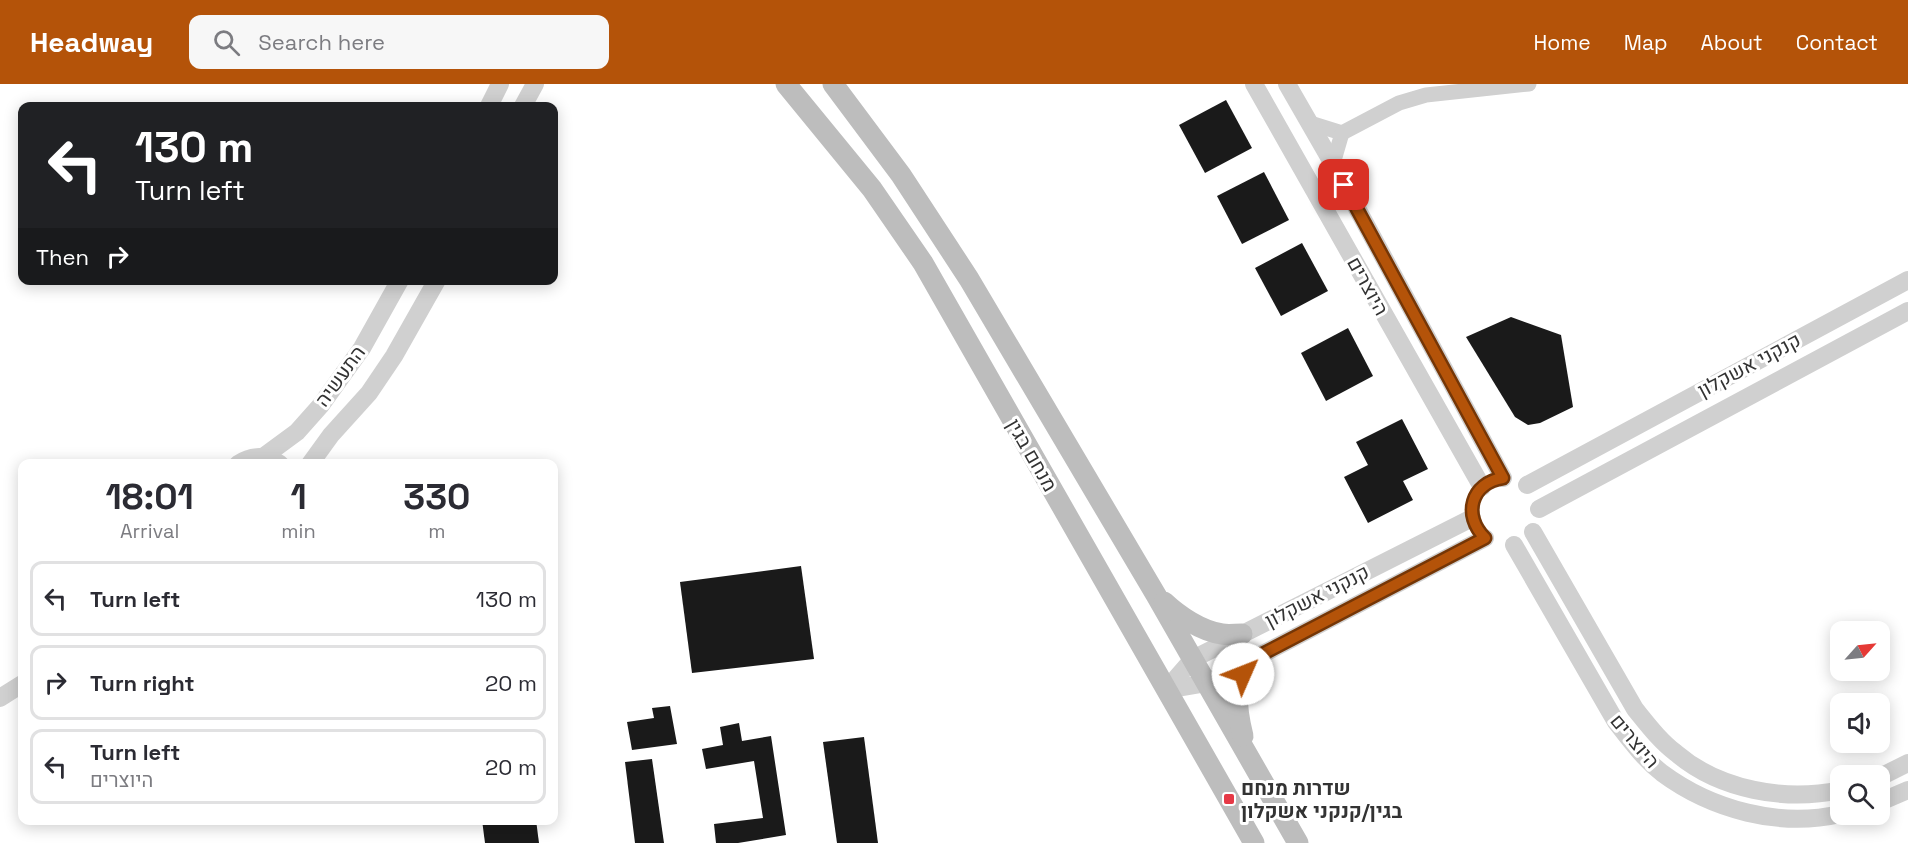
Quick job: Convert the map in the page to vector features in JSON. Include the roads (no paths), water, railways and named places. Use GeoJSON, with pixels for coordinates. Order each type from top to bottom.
{"type":"FeatureCollection","features":[{"type":"Feature","properties":{"kind":"main road","name":"מנחם בגין"},"geometry":{"type":"LineString","coordinates":[[786,84],[872,189],[923,263],[1254,843]]}},
{"type":"Feature","properties":{"kind":"main road","name":"מנחם בגין"},"geometry":{"type":"LineString","coordinates":[[833,84],[901,175],[969,279],[1156,595],[1298,843]]}},
{"type":"Feature","properties":{"kind":"main road"},"geometry":{"type":"LineString","coordinates":[[1156,595],[1176,613],[1199,626],[1221,634],[1242,634]]}},
{"type":"Feature","properties":{"kind":"main road"},"geometry":{"type":"LineString","coordinates":[[1253,659],[1243,674],[1238,690],[1238,711],[1254,765]]}},
{"type":"Feature","properties":{"kind":"street"},"geometry":{"type":"LineString","coordinates":[[491,102],[500,84]]}},
{"type":"Feature","properties":{"kind":"street"},"geometry":{"type":"LineString","coordinates":[[525,102],[534,84]]}},
{"type":"Feature","properties":{"kind":"street","name":"היוצרים"},"geometry":{"type":"LineString","coordinates":[[1254,84],[1482,488]]}},
{"type":"Feature","properties":{"kind":"street","name":"היוצרים"},"geometry":{"type":"LineString","coordinates":[[1287,84],[1333,164],[1503,478]]}},
{"type":"Feature","properties":{"kind":"street"},"geometry":{"type":"LineString","coordinates":[[1310,123],[1342,133],[1412,98],[1528,84]]}},
{"type":"Feature","properties":{"kind":"street"},"geometry":{"type":"LineString","coordinates":[[1333,164],[1342,133]]}},
{"type":"Feature","properties":{"kind":"street","name":"קנקני אשקלון"},"geometry":{"type":"LineString","coordinates":[[1527,485],[1908,280]]}},
{"type":"Feature","properties":{"kind":"street","name":"התעשיה"},"geometry":{"type":"LineString","coordinates":[[272,459],[321,405],[362,348],[397,285]]}},
{"type":"Feature","properties":{"kind":"street","name":"התעשיה"},"geometry":{"type":"LineString","coordinates":[[314,459],[331,435],[369,393],[400,347],[434,285]]}},
{"type":"Feature","properties":{"kind":"street","name":"קנקני אשקלון"},"geometry":{"type":"LineString","coordinates":[[1539,508],[1908,311]]}},
{"type":"Feature","properties":{"kind":"street"},"geometry":{"type":"LineString","coordinates":[[1503,478],[1520,481],[1527,485],[1535,495],[1539,508],[1539,517],[1533,532],[1514,545],[1496,544],[1485,538],[1475,525],[1473,518],[1472,507],[1475,496],[1492,481],[1503,478]]}},
{"type":"Feature","properties":{"kind":"street","name":"קנקני אשקלון"},"geometry":{"type":"LineString","coordinates":[[1166,690],[1192,659],[1473,518]]}},
{"type":"Feature","properties":{"kind":"street","name":"היוצרים"},"geometry":{"type":"LineString","coordinates":[[1533,532],[1635,709],[1676,754],[1706,773],[1740,786],[1781,795],[1819,795],[1830,792]]}},
{"type":"Feature","properties":{"kind":"street","name":"קנקני אשקלון"},"geometry":{"type":"LineString","coordinates":[[1166,690],[1207,683],[1485,538]]}},
{"type":"Feature","properties":{"kind":"street","name":"היוצרים"},"geometry":{"type":"LineString","coordinates":[[1514,545],[1616,722],[1635,747],[1662,773],[1696,794],[1733,809],[1779,819],[1821,819],[1830,817]]}},
{"type":"Feature","properties":{"kind":"street"},"geometry":{"type":"LineString","coordinates":[[0,698],[18,687]]}},
{"type":"Feature","properties":{"kind":"street"},"geometry":{"type":"LineString","coordinates":[[1890,772],[1908,763]]}},
{"type":"Feature","properties":{"kind":"street"},"geometry":{"type":"LineString","coordinates":[[1890,798],[1908,790]]}},
{"type":"Feature","properties":{"kind":"place","name":"שדרות מנחם בגין/קנקני אשקלון"},"geometry":{"type":"Point","coordinates":[1229,799]}}]}
